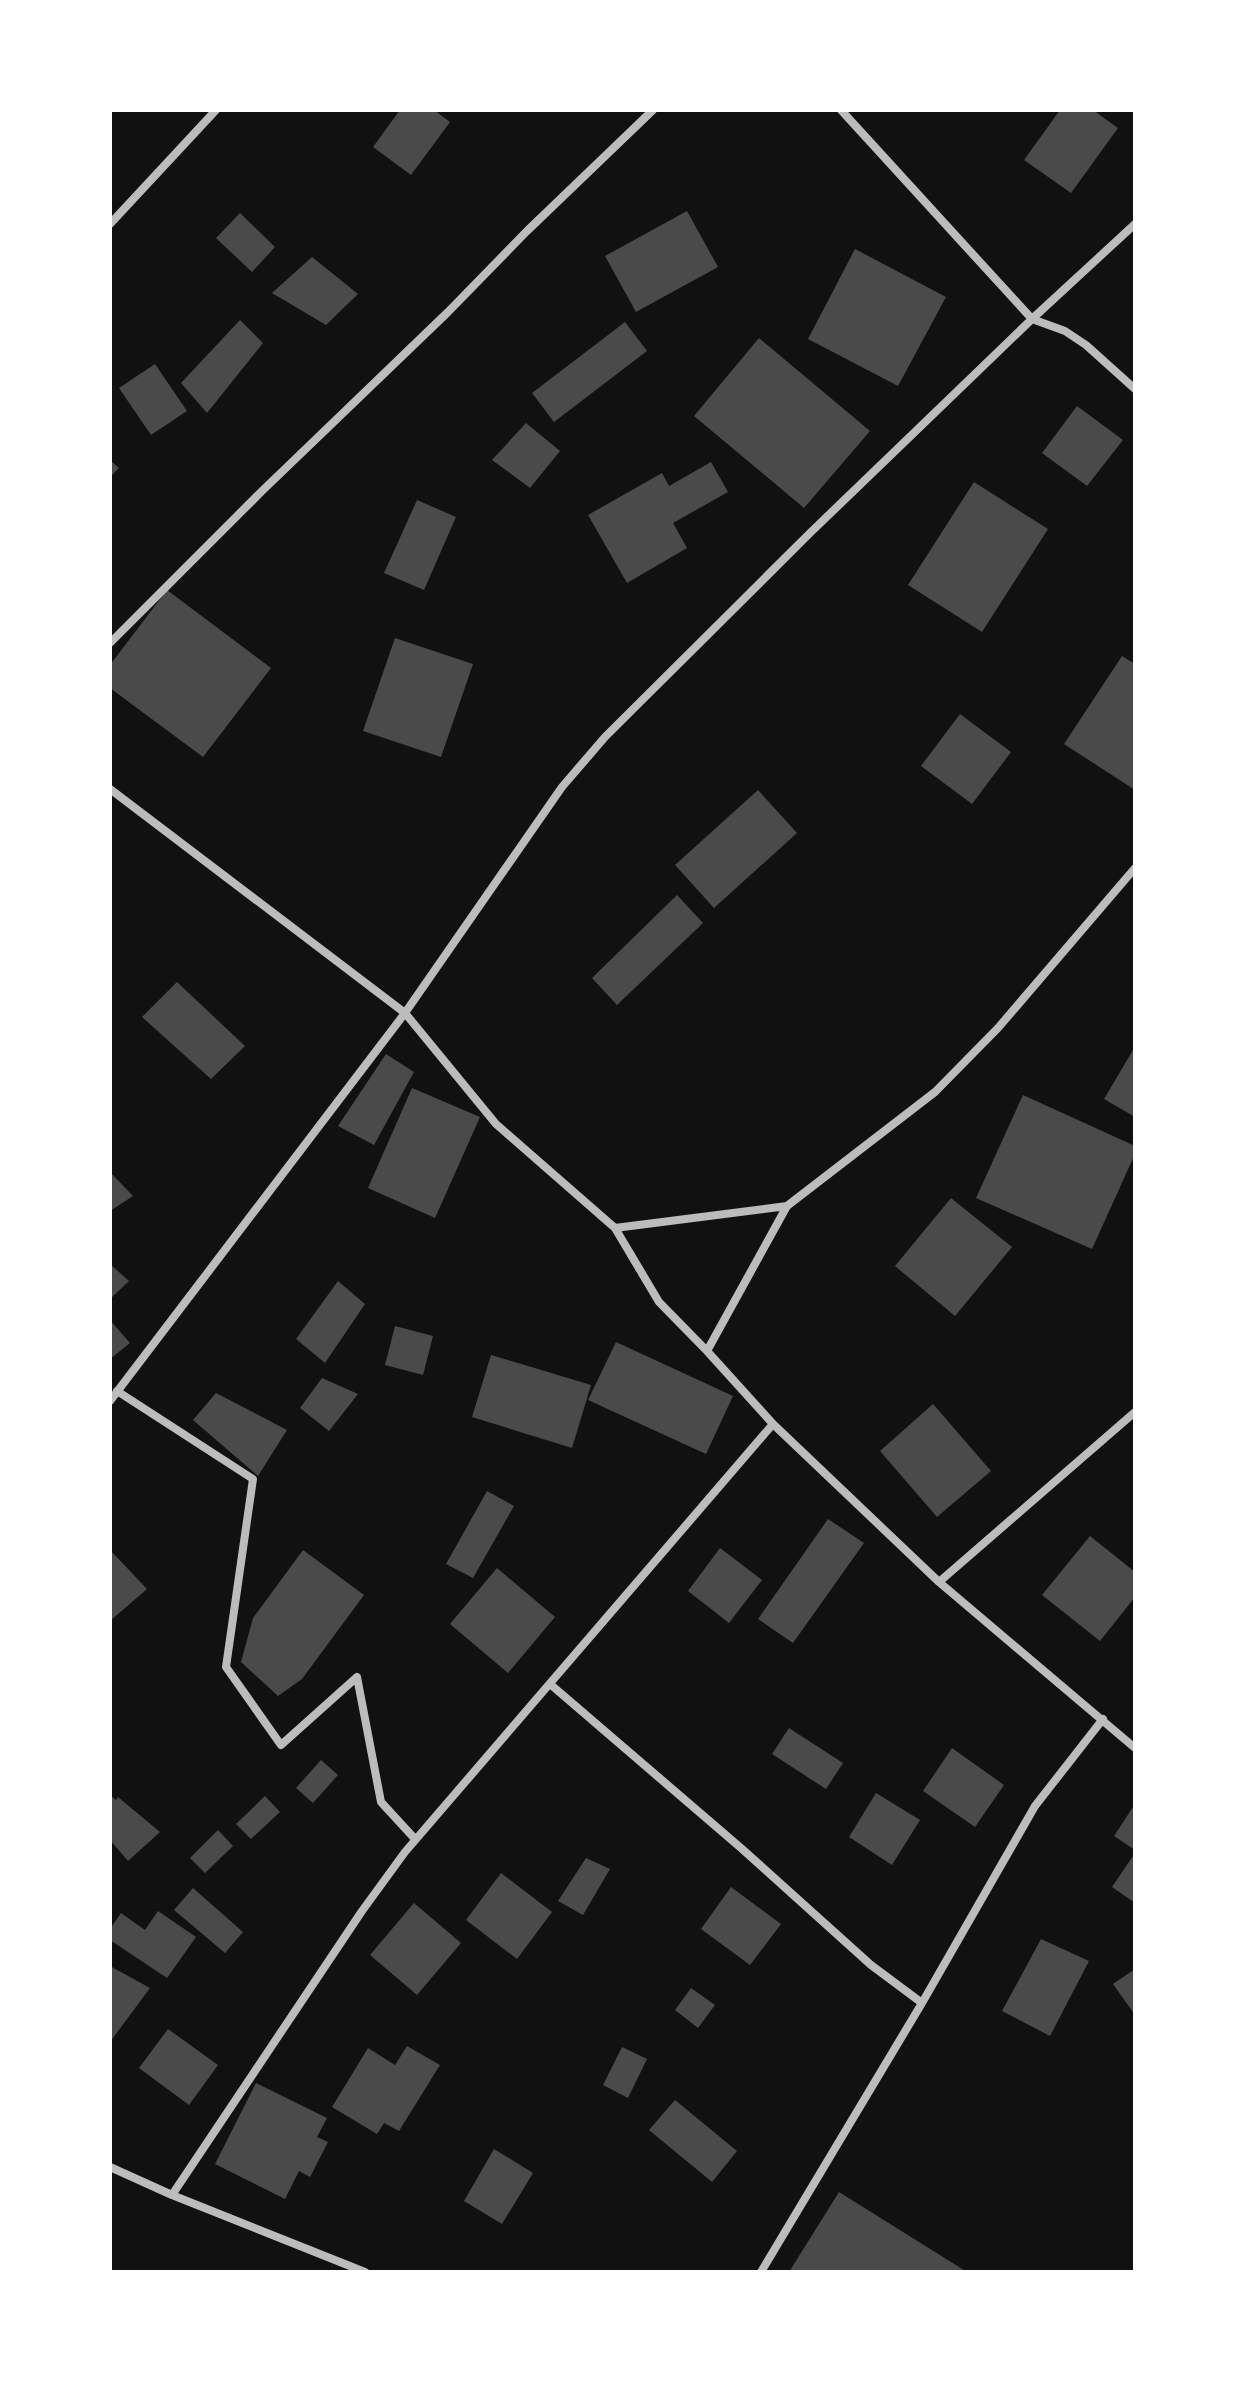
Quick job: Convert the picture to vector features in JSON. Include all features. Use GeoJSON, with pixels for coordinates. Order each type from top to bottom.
{"type":"FeatureCollection","features":[{"type":"Feature","properties":{"kind":"street"},"geometry":{"type":"LineString","coordinates":[[110,224],[216,110]]}},
{"type":"Feature","properties":{"kind":"street"},"geometry":{"type":"LineString","coordinates":[[110,643],[653,110]]}},
{"type":"Feature","properties":{"kind":"street"},"geometry":{"type":"LineString","coordinates":[[841,110],[1032,319],[1065,331],[1086,345],[1135,389]]}},
{"type":"Feature","properties":{"kind":"street"},"geometry":{"type":"LineString","coordinates":[[110,1401],[405,1013],[562,787],[605,737],[810,533],[1135,224]]}},
{"type":"Feature","properties":{"kind":"street"},"geometry":{"type":"LineString","coordinates":[[110,789],[405,1013],[496,1124],[615,1228],[659,1302],[773,1424],[939,1582],[1135,1748]]}},
{"type":"Feature","properties":{"kind":"street"},"geometry":{"type":"LineString","coordinates":[[707,1351],[787,1206],[935,1092],[998,1028],[1135,868]]}},
{"type":"Feature","properties":{"kind":"street"},"geometry":{"type":"LineString","coordinates":[[615,1228],[787,1206]]}},
{"type":"Feature","properties":{"kind":"street"},"geometry":{"type":"LineString","coordinates":[[117,1391],[253,1479],[226,1667],[281,1745],[357,1677],[381,1802],[415,1839]]}},
{"type":"Feature","properties":{"kind":"street"},"geometry":{"type":"LineString","coordinates":[[939,1582],[1135,1412]]}},
{"type":"Feature","properties":{"kind":"street"},"geometry":{"type":"LineString","coordinates":[[172,2195],[362,1911],[415,1839],[773,1424]]}},
{"type":"Feature","properties":{"kind":"street"},"geometry":{"type":"LineString","coordinates":[[550,1684],[871,1965],[922,2003]]}},
{"type":"Feature","properties":{"kind":"street"},"geometry":{"type":"LineString","coordinates":[[761,2272],[922,2003],[1035,1806],[1103,1719]]}},
{"type":"Feature","properties":{"kind":"street"},"geometry":{"type":"LineString","coordinates":[[110,2167],[365,2272]]}},
{"type":"Feature","properties":{"kind":"building"},"geometry":{"type":"Polygon","coordinates":[[[400,110],[434,110],[450,122],[411,175],[373,147],[400,110]]]}},
{"type":"Feature","properties":{"kind":"building"},"geometry":{"type":"Polygon","coordinates":[[[1060,110],[1093,110],[1118,128],[1071,193],[1024,160],[1060,110]]]}},
{"type":"Feature","properties":{"kind":"building"},"geometry":{"type":"Polygon","coordinates":[[[687,211],[718,267],[636,312],[605,256],[687,211]]]}},
{"type":"Feature","properties":{"kind":"building"},"geometry":{"type":"Polygon","coordinates":[[[240,213],[275,247],[252,272],[216,238],[240,213]]]}},
{"type":"Feature","properties":{"kind":"building"},"geometry":{"type":"Polygon","coordinates":[[[855,249],[946,297],[898,386],[808,339],[855,249]]]}},
{"type":"Feature","properties":{"kind":"building"},"geometry":{"type":"Polygon","coordinates":[[[312,257],[358,294],[326,325],[272,293],[312,257]]]}},
{"type":"Feature","properties":{"kind":"building"},"geometry":{"type":"Polygon","coordinates":[[[240,320],[263,343],[207,413],[181,383],[240,320]]]}},
{"type":"Feature","properties":{"kind":"building"},"geometry":{"type":"Polygon","coordinates":[[[625,322],[647,351],[554,422],[532,393],[625,322]]]}},
{"type":"Feature","properties":{"kind":"building"},"geometry":{"type":"Polygon","coordinates":[[[759,338],[870,431],[804,508],[694,416],[759,338]]]}},
{"type":"Feature","properties":{"kind":"building"},"geometry":{"type":"Polygon","coordinates":[[[155,364],[187,411],[151,435],[119,388],[155,364]]]}},
{"type":"Feature","properties":{"kind":"building"},"geometry":{"type":"Polygon","coordinates":[[[1077,406],[1123,440],[1087,486],[1042,453],[1077,406]]]}},
{"type":"Feature","properties":{"kind":"building"},"geometry":{"type":"Polygon","coordinates":[[[526,423],[560,451],[530,488],[492,460],[526,423]]]}},
{"type":"Feature","properties":{"kind":"building"},"geometry":{"type":"Polygon","coordinates":[[[110,460],[119,468],[110,477],[110,460]]]}},
{"type":"Feature","properties":{"kind":"building"},"geometry":{"type":"Polygon","coordinates":[[[711,462],[728,492],[673,523],[687,548],[627,583],[588,515],[662,473],[669,486],[711,462]]]}},
{"type":"Feature","properties":{"kind":"building"},"geometry":{"type":"Polygon","coordinates":[[[974,482],[1048,529],[982,632],[908,585],[974,482]]]}},
{"type":"Feature","properties":{"kind":"building"},"geometry":{"type":"Polygon","coordinates":[[[417,500],[456,517],[424,590],[384,573],[417,500]]]}},
{"type":"Feature","properties":{"kind":"building"},"geometry":{"type":"Polygon","coordinates":[[[167,590],[271,668],[203,757],[110,688],[110,665],[167,590]]]}},
{"type":"Feature","properties":{"kind":"building"},"geometry":{"type":"Polygon","coordinates":[[[395,638],[473,664],[441,757],[363,731],[395,638]]]}},
{"type":"Feature","properties":{"kind":"building"},"geometry":{"type":"Polygon","coordinates":[[[1122,656],[1135,664],[1135,790],[1064,744],[1122,656]]]}},
{"type":"Feature","properties":{"kind":"building"},"geometry":{"type":"Polygon","coordinates":[[[960,714],[1011,752],[972,804],[921,766],[960,714]]]}},
{"type":"Feature","properties":{"kind":"building"},"geometry":{"type":"Polygon","coordinates":[[[758,790],[797,833],[714,908],[675,865],[758,790]]]}},
{"type":"Feature","properties":{"kind":"building"},"geometry":{"type":"Polygon","coordinates":[[[677,895],[703,923],[617,1005],[592,978],[677,895]]]}},
{"type":"Feature","properties":{"kind":"building"},"geometry":{"type":"Polygon","coordinates":[[[177,982],[245,1046],[211,1079],[142,1017],[177,982]]]}},
{"type":"Feature","properties":{"kind":"building"},"geometry":{"type":"Polygon","coordinates":[[[1135,1051],[1135,1117],[1104,1099],[1135,1051]]]}},
{"type":"Feature","properties":{"kind":"building"},"geometry":{"type":"Polygon","coordinates":[[[386,1054],[414,1072],[374,1145],[338,1126],[386,1054]]]}},
{"type":"Feature","properties":{"kind":"building"},"geometry":{"type":"Polygon","coordinates":[[[412,1088],[480,1117],[435,1218],[368,1188],[412,1088]]]}},
{"type":"Feature","properties":{"kind":"building"},"geometry":{"type":"Polygon","coordinates":[[[1023,1095],[1135,1146],[1135,1154],[1092,1249],[976,1198],[1023,1095]]]}},
{"type":"Feature","properties":{"kind":"building"},"geometry":{"type":"Polygon","coordinates":[[[110,1172],[133,1196],[110,1211],[110,1172]]]}},
{"type":"Feature","properties":{"kind":"building"},"geometry":{"type":"Polygon","coordinates":[[[951,1198],[1012,1247],[955,1316],[895,1266],[951,1198]]]}},
{"type":"Feature","properties":{"kind":"building"},"geometry":{"type":"Polygon","coordinates":[[[110,1264],[129,1281],[110,1299],[110,1264]]]}},
{"type":"Feature","properties":{"kind":"building"},"geometry":{"type":"Polygon","coordinates":[[[338,1281],[365,1304],[325,1363],[296,1339],[338,1281]]]}},
{"type":"Feature","properties":{"kind":"building"},"geometry":{"type":"Polygon","coordinates":[[[110,1320],[130,1343],[110,1359],[110,1320]]]}},
{"type":"Feature","properties":{"kind":"building"},"geometry":{"type":"Polygon","coordinates":[[[395,1326],[433,1336],[423,1375],[385,1365],[395,1326]]]}},
{"type":"Feature","properties":{"kind":"building"},"geometry":{"type":"Polygon","coordinates":[[[616,1342],[733,1396],[706,1454],[588,1400],[616,1342]]]}},
{"type":"Feature","properties":{"kind":"building"},"geometry":{"type":"Polygon","coordinates":[[[491,1355],[591,1385],[572,1448],[472,1417],[491,1355]]]}},
{"type":"Feature","properties":{"kind":"building"},"geometry":{"type":"Polygon","coordinates":[[[322,1378],[358,1394],[329,1431],[300,1408],[322,1378]]]}},
{"type":"Feature","properties":{"kind":"building"},"geometry":{"type":"Polygon","coordinates":[[[216,1393],[287,1430],[258,1476],[193,1420],[216,1393]]]}},
{"type":"Feature","properties":{"kind":"building"},"geometry":{"type":"Polygon","coordinates":[[[933,1404],[991,1471],[937,1517],[880,1451],[933,1404]]]}},
{"type":"Feature","properties":{"kind":"building"},"geometry":{"type":"Polygon","coordinates":[[[487,1491],[514,1506],[473,1578],[446,1564],[487,1491]]]}},
{"type":"Feature","properties":{"kind":"building"},"geometry":{"type":"Polygon","coordinates":[[[828,1519],[864,1543],[793,1643],[758,1619],[828,1519]]]}},
{"type":"Feature","properties":{"kind":"building"},"geometry":{"type":"Polygon","coordinates":[[[1090,1536],[1135,1572],[1135,1597],[1100,1641],[1042,1595],[1090,1536]]]}},
{"type":"Feature","properties":{"kind":"building"},"geometry":{"type":"Polygon","coordinates":[[[720,1548],[762,1580],[729,1623],[688,1591],[720,1548]]]}},
{"type":"Feature","properties":{"kind":"building"},"geometry":{"type":"Polygon","coordinates":[[[110,1550],[147,1589],[110,1621],[110,1550]]]}},
{"type":"Feature","properties":{"kind":"building"},"geometry":{"type":"Polygon","coordinates":[[[303,1550],[364,1595],[302,1679],[278,1696],[241,1662],[253,1618],[303,1550]]]}},
{"type":"Feature","properties":{"kind":"building"},"geometry":{"type":"Polygon","coordinates":[[[497,1568],[555,1617],[508,1673],[450,1624],[497,1568]]]}},
{"type":"Feature","properties":{"kind":"building"},"geometry":{"type":"Polygon","coordinates":[[[789,1728],[843,1763],[826,1789],[772,1754],[789,1728]]]}},
{"type":"Feature","properties":{"kind":"building"},"geometry":{"type":"Polygon","coordinates":[[[952,1748],[1004,1785],[975,1827],[923,1791],[952,1748]]]}},
{"type":"Feature","properties":{"kind":"building"},"geometry":{"type":"Polygon","coordinates":[[[321,1760],[338,1775],[313,1803],[296,1788],[321,1760]]]}},
{"type":"Feature","properties":{"kind":"building"},"geometry":{"type":"Polygon","coordinates":[[[876,1793],[920,1820],[892,1865],[849,1837],[876,1793]]]}},
{"type":"Feature","properties":{"kind":"building"},"geometry":{"type":"Polygon","coordinates":[[[110,1795],[116,1800],[118,1797],[160,1832],[128,1861],[110,1840],[110,1795]]]}},
{"type":"Feature","properties":{"kind":"building"},"geometry":{"type":"Polygon","coordinates":[[[265,1796],[280,1812],[251,1839],[236,1824],[265,1796]]]}},
{"type":"Feature","properties":{"kind":"building"},"geometry":{"type":"Polygon","coordinates":[[[1135,1804],[1135,1850],[1114,1836],[1135,1804]]]}},
{"type":"Feature","properties":{"kind":"building"},"geometry":{"type":"Polygon","coordinates":[[[218,1830],[233,1846],[205,1873],[190,1858],[218,1830]]]}},
{"type":"Feature","properties":{"kind":"building"},"geometry":{"type":"Polygon","coordinates":[[[1135,1853],[1135,1903],[1112,1887],[1135,1853]]]}},
{"type":"Feature","properties":{"kind":"building"},"geometry":{"type":"Polygon","coordinates":[[[586,1858],[610,1869],[583,1915],[558,1901],[586,1858]]]}},
{"type":"Feature","properties":{"kind":"building"},"geometry":{"type":"Polygon","coordinates":[[[501,1873],[552,1912],[517,1959],[466,1920],[501,1873]]]}},
{"type":"Feature","properties":{"kind":"building"},"geometry":{"type":"Polygon","coordinates":[[[731,1887],[781,1924],[750,1965],[701,1929],[731,1887]]]}},
{"type":"Feature","properties":{"kind":"building"},"geometry":{"type":"Polygon","coordinates":[[[193,1888],[243,1932],[225,1953],[174,1910],[193,1888]]]}},
{"type":"Feature","properties":{"kind":"building"},"geometry":{"type":"Polygon","coordinates":[[[414,1903],[461,1943],[417,1995],[370,1955],[414,1903]]]}},
{"type":"Feature","properties":{"kind":"building"},"geometry":{"type":"Polygon","coordinates":[[[158,1911],[196,1937],[167,1978],[110,1940],[110,1929],[121,1913],[145,1930],[158,1911]]]}},
{"type":"Feature","properties":{"kind":"building"},"geometry":{"type":"Polygon","coordinates":[[[1041,1939],[1089,1961],[1050,2036],[1002,2011],[1041,1939]]]}},
{"type":"Feature","properties":{"kind":"building"},"geometry":{"type":"Polygon","coordinates":[[[110,1966],[150,1988],[110,2042],[110,1966]]]}},
{"type":"Feature","properties":{"kind":"building"},"geometry":{"type":"Polygon","coordinates":[[[1135,1969],[1135,2015],[1113,1984],[1135,1969]]]}},
{"type":"Feature","properties":{"kind":"building"},"geometry":{"type":"Polygon","coordinates":[[[691,1988],[715,2005],[698,2028],[675,2010],[691,1988]]]}},
{"type":"Feature","properties":{"kind":"building"},"geometry":{"type":"Polygon","coordinates":[[[168,2029],[218,2065],[189,2105],[139,2068],[168,2029]]]}},
{"type":"Feature","properties":{"kind":"building"},"geometry":{"type":"Polygon","coordinates":[[[407,2046],[440,2065],[399,2131],[384,2123],[377,2134],[332,2107],[368,2048],[395,2065],[407,2046]]]}},
{"type":"Feature","properties":{"kind":"building"},"geometry":{"type":"Polygon","coordinates":[[[622,2047],[647,2059],[628,2098],[603,2085],[622,2047]]]}},
{"type":"Feature","properties":{"kind":"building"},"geometry":{"type":"Polygon","coordinates":[[[256,2083],[327,2118],[317,2137],[328,2142],[310,2177],[299,2171],[285,2199],[215,2164],[256,2083]]]}},
{"type":"Feature","properties":{"kind":"building"},"geometry":{"type":"Polygon","coordinates":[[[675,2100],[737,2151],[712,2182],[649,2130],[675,2100]]]}},
{"type":"Feature","properties":{"kind":"building"},"geometry":{"type":"Polygon","coordinates":[[[494,2149],[533,2173],[502,2224],[464,2201],[494,2149]]]}},
{"type":"Feature","properties":{"kind":"building"},"geometry":{"type":"Polygon","coordinates":[[[839,2192],[967,2272],[789,2272],[839,2192]]]}}]}
